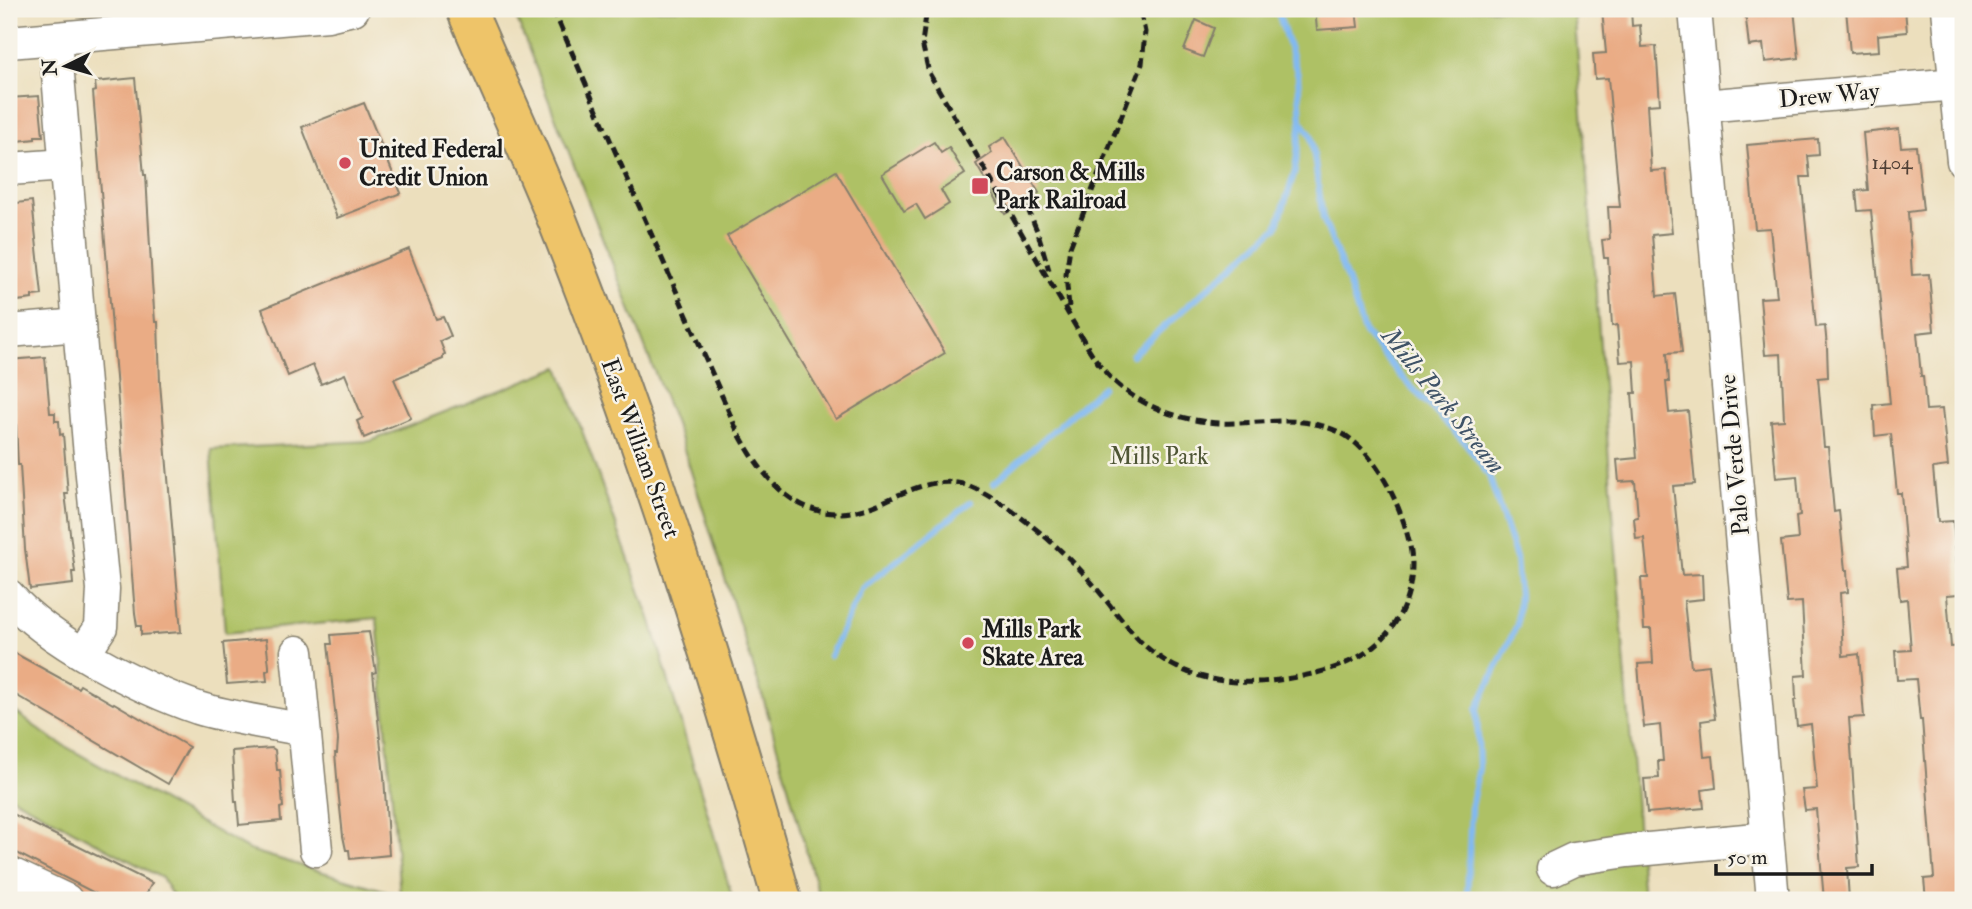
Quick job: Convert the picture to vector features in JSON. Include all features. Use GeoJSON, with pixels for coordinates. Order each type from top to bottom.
{"type":"FeatureCollection","features":[{"type":"Feature","properties":{"kind":"main road","name":"East William Street"},"geometry":{"type":"LineString","coordinates":[[466,9],[557,221],[627,407],[711,655],[782,900]]}},
{"type":"Feature","properties":{"kind":"street"},"geometry":{"type":"LineString","coordinates":[[9,42],[328,16],[353,9]]}},
{"type":"Feature","properties":{"kind":"street","name":"Palo Verde Drive"},"geometry":{"type":"LineString","coordinates":[[1695,9],[1773,900]]}},
{"type":"Feature","properties":{"kind":"street"},"geometry":{"type":"LineString","coordinates":[[1948,9],[1963,161]]}},
{"type":"Feature","properties":{"kind":"street"},"geometry":{"type":"LineString","coordinates":[[55,39],[103,589],[101,627],[84,653]]}},
{"type":"Feature","properties":{"kind":"street","name":"Drew Way"},"geometry":{"type":"LineString","coordinates":[[1703,106],[1955,84]]}},
{"type":"Feature","properties":{"kind":"street"},"geometry":{"type":"LineString","coordinates":[[9,169],[66,164]]}},
{"type":"Feature","properties":{"kind":"street"},"geometry":{"type":"LineString","coordinates":[[9,331],[79,325]]}},
{"type":"Feature","properties":{"kind":"street"},"geometry":{"type":"LineString","coordinates":[[9,596],[21,611],[108,669],[199,708],[304,730]]}},
{"type":"Feature","properties":{"kind":"street"},"geometry":{"type":"LineString","coordinates":[[297,652],[316,850]]}},
{"type":"Feature","properties":{"kind":"street"},"geometry":{"type":"LineString","coordinates":[[1553,869],[1574,859],[1627,851],[1767,838]]}},
{"type":"Feature","properties":{"kind":"street"},"geometry":{"type":"LineString","coordinates":[[9,873],[66,900]]}},
{"type":"Feature","properties":{"kind":"green space","name":"Mills Park"},"geometry":{"type":"Polygon","coordinates":[[[513,9],[1574,9],[1643,900],[820,900],[765,704],[680,437],[513,9]]]}},
{"type":"Feature","properties":{"kind":"green space"},"geometry":{"type":"Polygon","coordinates":[[[559,367],[651,621],[733,900],[175,900],[162,878],[9,796],[9,707],[49,737],[249,850],[400,895],[377,618],[225,633],[211,449],[371,441],[559,367]]]}},
{"type":"Feature","properties":{"kind":"building"},"geometry":{"type":"Polygon","coordinates":[[[1315,9],[1356,9],[1358,27],[1317,30],[1315,9]]]}},
{"type":"Feature","properties":{"kind":"building"},"geometry":{"type":"Polygon","coordinates":[[[1602,9],[1631,9],[1632,26],[1640,25],[1642,47],[1656,46],[1660,104],[1647,105],[1651,171],[1666,170],[1672,233],[1652,235],[1657,296],[1675,294],[1682,352],[1667,353],[1669,413],[1688,411],[1695,484],[1673,486],[1682,575],[1702,574],[1703,599],[1684,601],[1691,667],[1709,665],[1715,719],[1701,721],[1704,757],[1713,756],[1716,788],[1702,790],[1704,808],[1647,813],[1644,779],[1659,778],[1658,761],[1663,761],[1660,725],[1644,727],[1640,690],[1638,664],[1653,663],[1651,629],[1644,629],[1641,578],[1648,578],[1644,538],[1636,539],[1634,518],[1638,517],[1635,481],[1619,482],[1617,460],[1637,458],[1632,393],[1636,393],[1634,361],[1620,362],[1617,325],[1612,326],[1608,258],[1604,258],[1602,240],[1610,239],[1608,207],[1620,207],[1608,78],[1595,79],[1593,54],[1606,53],[1602,9]]]}},
{"type":"Feature","properties":{"kind":"building"},"geometry":{"type":"Polygon","coordinates":[[[1794,9],[1799,58],[1765,62],[1763,44],[1749,46],[1745,11],[1794,9]]]}},
{"type":"Feature","properties":{"kind":"building"},"geometry":{"type":"Polygon","coordinates":[[[1846,9],[1905,9],[1907,32],[1878,35],[1879,51],[1850,53],[1846,9]]]}},
{"type":"Feature","properties":{"kind":"building"},"geometry":{"type":"Polygon","coordinates":[[[1196,20],[1214,28],[1203,57],[1184,50],[1196,20]]]}},
{"type":"Feature","properties":{"kind":"building"},"geometry":{"type":"Polygon","coordinates":[[[135,78],[146,175],[152,283],[155,322],[158,322],[160,383],[181,632],[141,635],[141,626],[137,626],[135,613],[93,92],[96,91],[95,82],[135,78]]]}},
{"type":"Feature","properties":{"kind":"building"},"geometry":{"type":"Polygon","coordinates":[[[39,96],[43,136],[9,142],[9,98],[39,96]]]}},
{"type":"Feature","properties":{"kind":"building"},"geometry":{"type":"Polygon","coordinates":[[[364,103],[401,193],[337,218],[302,127],[364,103]]]}},
{"type":"Feature","properties":{"kind":"building"},"geometry":{"type":"Polygon","coordinates":[[[1899,129],[1901,147],[1916,146],[1923,210],[1908,212],[1912,275],[1929,274],[1934,331],[1917,333],[1921,376],[1926,410],[1942,409],[1948,466],[1933,468],[1938,522],[1953,521],[1956,552],[1959,594],[1947,595],[1951,647],[1963,646],[1963,900],[1926,900],[1924,879],[1934,878],[1922,720],[1916,679],[1897,680],[1895,651],[1911,650],[1907,599],[1900,600],[1897,568],[1907,567],[1901,493],[1897,493],[1891,434],[1875,436],[1873,405],[1890,403],[1871,210],[1858,211],[1856,191],[1868,190],[1863,133],[1899,129]]]}},
{"type":"Feature","properties":{"kind":"building"},"geometry":{"type":"Polygon","coordinates":[[[1005,137],[1039,193],[1005,214],[976,164],[992,153],[989,147],[1005,137]]]}},
{"type":"Feature","properties":{"kind":"building"},"geometry":{"type":"Polygon","coordinates":[[[1818,139],[1819,155],[1808,156],[1810,177],[1801,177],[1816,327],[1825,326],[1827,347],[1828,377],[1818,378],[1824,447],[1828,447],[1834,512],[1839,511],[1847,570],[1848,592],[1840,593],[1843,656],[1859,654],[1864,717],[1849,718],[1859,867],[1847,868],[1849,900],[1824,900],[1816,809],[1805,810],[1802,790],[1817,789],[1811,724],[1797,726],[1794,700],[1795,676],[1806,675],[1802,602],[1787,603],[1781,541],[1798,539],[1796,516],[1800,515],[1797,476],[1776,478],[1771,421],[1784,420],[1781,354],[1765,355],[1760,298],[1777,297],[1770,228],[1755,229],[1747,145],[1818,139]]]}},
{"type":"Feature","properties":{"kind":"building"},"geometry":{"type":"Polygon","coordinates":[[[934,142],[941,153],[949,148],[965,174],[941,190],[949,204],[925,219],[916,204],[904,211],[882,174],[934,142]]]}},
{"type":"Feature","properties":{"kind":"building"},"geometry":{"type":"Polygon","coordinates":[[[836,171],[945,353],[836,419],[727,236],[836,171]]]}},
{"type":"Feature","properties":{"kind":"building"},"geometry":{"type":"Polygon","coordinates":[[[32,201],[42,295],[9,302],[9,204],[32,201]]]}},
{"type":"Feature","properties":{"kind":"building"},"geometry":{"type":"Polygon","coordinates":[[[409,249],[436,319],[443,317],[451,336],[440,341],[445,354],[443,359],[394,379],[411,418],[364,438],[357,421],[363,418],[345,374],[321,384],[313,365],[288,376],[262,309],[409,249]]]}},
{"type":"Feature","properties":{"kind":"building"},"geometry":{"type":"Polygon","coordinates":[[[45,357],[50,413],[55,413],[55,421],[59,421],[60,435],[63,434],[68,494],[65,494],[75,572],[72,572],[73,584],[30,589],[15,403],[9,403],[9,360],[45,357]]]}},
{"type":"Feature","properties":{"kind":"building"},"geometry":{"type":"Polygon","coordinates":[[[369,632],[376,672],[373,673],[389,855],[350,859],[343,836],[338,789],[335,753],[338,740],[328,644],[332,644],[331,635],[369,632]]]}},
{"type":"Feature","properties":{"kind":"building"},"geometry":{"type":"Polygon","coordinates":[[[266,639],[269,666],[266,671],[267,681],[227,684],[223,643],[266,639]]]}},
{"type":"Feature","properties":{"kind":"building"},"geometry":{"type":"Polygon","coordinates":[[[9,650],[78,688],[80,685],[114,703],[189,747],[168,784],[9,691],[9,650]]]}},
{"type":"Feature","properties":{"kind":"building"},"geometry":{"type":"Polygon","coordinates":[[[275,750],[277,770],[280,770],[283,807],[280,808],[281,821],[239,825],[232,751],[275,750]]]}},
{"type":"Feature","properties":{"kind":"building"},"geometry":{"type":"Polygon","coordinates":[[[9,812],[152,883],[143,900],[108,900],[9,849],[9,812]]]}},
{"type":"Feature","properties":{"kind":"waterway","name":"Mills Park Stream"},"geometry":{"type":"LineString","coordinates":[[1277,9],[1298,75],[1301,121],[1311,135],[1323,218],[1364,332],[1401,376],[1467,445],[1489,476],[1516,558],[1519,595],[1517,625],[1477,709],[1479,768],[1471,807],[1467,900]]}},
{"type":"Feature","properties":{"kind":"waterway"},"geometry":{"type":"LineString","coordinates":[[1132,355],[1277,227],[1295,171],[1301,121]]}},
{"type":"Feature","properties":{"kind":"waterway"},"geometry":{"type":"LineString","coordinates":[[994,483],[1102,387]]}},
{"type":"Feature","properties":{"kind":"waterway"},"geometry":{"type":"LineString","coordinates":[[830,656],[861,589],[971,502]]}},
{"type":"Feature","properties":{"kind":"railway"},"geometry":{"type":"LineString","coordinates":[[553,9],[736,428],[762,470],[778,488],[795,501],[814,510],[835,513],[859,510],[928,485],[950,482],[972,487],[1017,514],[1062,552],[1092,583],[1140,641],[1155,654],[1189,673],[1207,678],[1265,682],[1298,677],[1336,667],[1370,649],[1394,625],[1404,606],[1412,564],[1406,529],[1399,509],[1379,471],[1353,441],[1326,427],[1301,422],[1220,423],[1188,419],[1141,401],[1110,377],[1084,341],[929,73],[922,43],[927,9]]}},
{"type":"Feature","properties":{"kind":"railway"},"geometry":{"type":"LineString","coordinates":[[1069,307],[1066,275],[1070,247],[1142,64],[1145,32],[1140,9]]}},
{"type":"Feature","properties":{"kind":"railway"},"geometry":{"type":"LineString","coordinates":[[1027,207],[1049,270]]}},
{"type":"Feature","properties":{"kind":"place","name":"United Federal Credit Union"},"geometry":{"type":"Point","coordinates":[345,163]}},
{"type":"Feature","properties":{"kind":"place","name":"Carson & Mills Park Railroad"},"geometry":{"type":"Point","coordinates":[980,186]}},
{"type":"Feature","properties":{"kind":"place","name":"Mills Park Skate Area"},"geometry":{"type":"Point","coordinates":[968,643]}}]}
